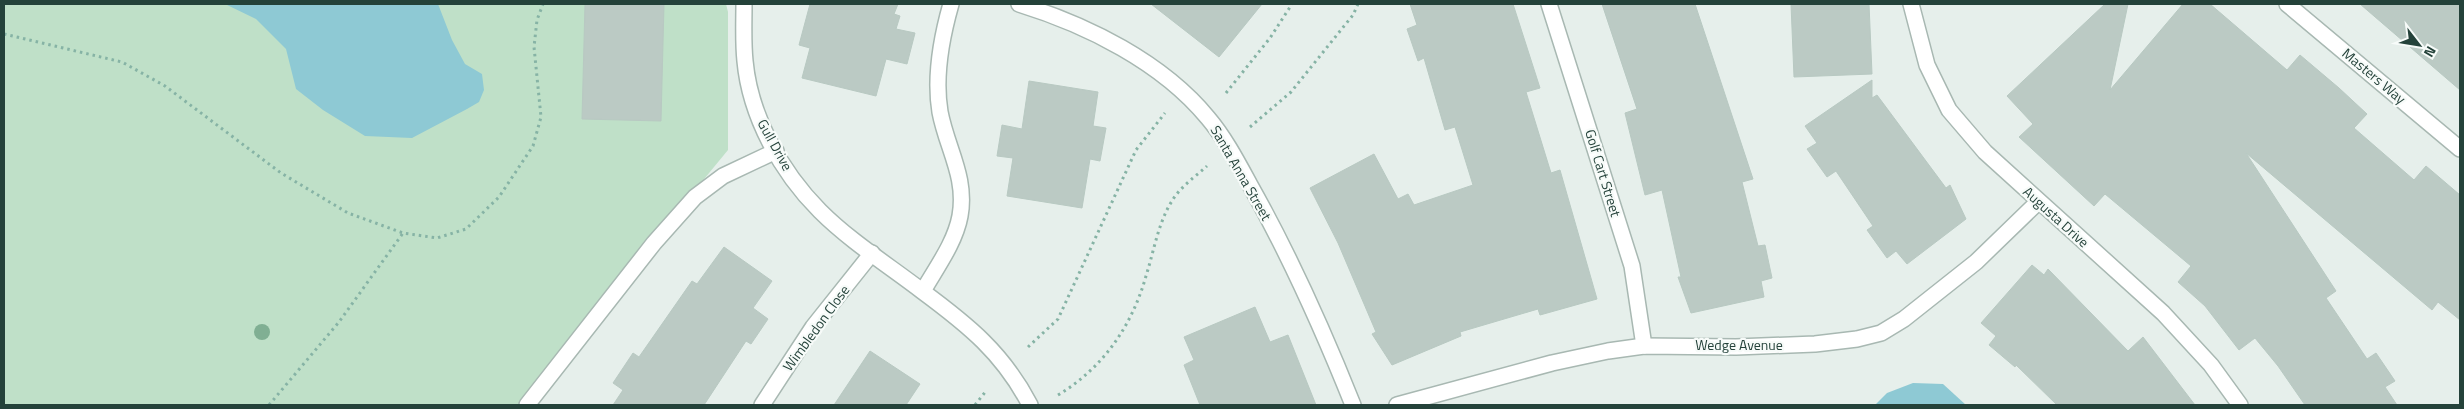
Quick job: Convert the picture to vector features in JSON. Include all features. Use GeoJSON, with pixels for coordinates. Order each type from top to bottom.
{"type":"FeatureCollection","features":[{"type":"Feature","properties":{"kind":"street","name":"Gull Drive"},"geometry":{"type":"LineString","coordinates":[[744,4],[745,61],[750,91],[760,122],[801,189],[821,212],[872,253],[964,321],[997,354],[1030,405]]}},
{"type":"Feature","properties":{"kind":"street"},"geometry":{"type":"LineString","coordinates":[[923,291],[950,241],[960,216],[961,182],[941,114],[937,82],[943,32],[952,4]]}},
{"type":"Feature","properties":{"kind":"street","name":"Santa Anna Street"},"geometry":{"type":"LineString","coordinates":[[1019,4],[1083,29],[1122,49],[1182,92],[1205,114],[1228,147],[1262,205],[1317,316],[1353,405]]}},
{"type":"Feature","properties":{"kind":"street","name":"Golf Cart Street"},"geometry":{"type":"LineString","coordinates":[[1549,4],[1632,266],[1644,346]]}},
{"type":"Feature","properties":{"kind":"street","name":"Augusta Drive"},"geometry":{"type":"LineString","coordinates":[[1911,4],[1927,65],[1949,110],[1985,152],[2038,202],[2163,313],[2211,365],[2240,405]]}},
{"type":"Feature","properties":{"kind":"street","name":"Masters Way"},"geometry":{"type":"LineString","coordinates":[[2287,4],[2460,149]]}},
{"type":"Feature","properties":{"kind":"street"},"geometry":{"type":"LineString","coordinates":[[527,405],[654,243],[695,197],[723,176],[776,151]]}},
{"type":"Feature","properties":{"kind":"street","name":"Wedge Avenue"},"geometry":{"type":"LineString","coordinates":[[1397,405],[1552,363],[1644,346],[1736,347],[1815,344],[1857,339],[1881,333],[1904,320],[1976,262],[2038,202]]}},
{"type":"Feature","properties":{"kind":"street","name":"Wimbledon Close"},"geometry":{"type":"LineString","coordinates":[[762,405],[813,327],[872,253]]}},
{"type":"Feature","properties":{"kind":"path"},"geometry":{"type":"LineString","coordinates":[[4,34],[122,62],[165,86],[280,174],[348,213],[403,233],[437,238],[466,229],[500,197],[533,146],[542,118],[534,47],[537,20],[544,4]]}},
{"type":"Feature","properties":{"kind":"path"},"geometry":{"type":"LineString","coordinates":[[1205,114],[1234,85],[1270,38],[1292,4]]}},
{"type":"Feature","properties":{"kind":"path"},"geometry":{"type":"LineString","coordinates":[[1054,397],[1075,384],[1107,356],[1128,323],[1146,279],[1163,218],[1172,200],[1184,186],[1291,92],[1353,15],[1358,4]]}},
{"type":"Feature","properties":{"kind":"path"},"geometry":{"type":"LineString","coordinates":[[974,405],[1006,367],[1058,319],[1136,150],[1182,92]]}},
{"type":"Feature","properties":{"kind":"path"},"geometry":{"type":"LineString","coordinates":[[269,405],[339,322],[403,233]]}},
{"type":"Feature","properties":{"kind":"green space"},"geometry":{"type":"Polygon","coordinates":[[[4,4],[726,4],[728,12],[728,150],[518,405],[4,405],[4,4]]]}},
{"type":"Feature","properties":{"kind":"water"},"geometry":{"type":"Polygon","coordinates":[[[225,4],[438,4],[452,40],[465,64],[482,74],[484,90],[479,102],[412,138],[365,136],[323,110],[296,89],[286,49],[256,19],[225,4]]]}},
{"type":"Feature","properties":{"kind":"water"},"geometry":{"type":"Polygon","coordinates":[[[1913,383],[1943,384],[1966,405],[1875,405],[1887,393],[1913,383]]]}},
{"type":"Feature","properties":{"kind":"building"},"geometry":{"type":"Polygon","coordinates":[[[585,4],[664,4],[661,121],[582,119],[585,4]]]}},
{"type":"Feature","properties":{"kind":"building"},"geometry":{"type":"Polygon","coordinates":[[[810,4],[898,4],[894,14],[900,16],[896,29],[915,33],[907,64],[886,59],[876,96],[802,78],[810,48],[799,45],[810,4]]]}},
{"type":"Feature","properties":{"kind":"building"},"geometry":{"type":"Polygon","coordinates":[[[1151,4],[1262,4],[1219,57],[1151,4]]]}},
{"type":"Feature","properties":{"kind":"building"},"geometry":{"type":"Polygon","coordinates":[[[1410,4],[1513,4],[1540,88],[1526,92],[1551,173],[1560,170],[1597,299],[1540,315],[1538,309],[1460,332],[1461,336],[1392,365],[1372,334],[1376,332],[1338,243],[1310,188],[1374,154],[1398,199],[1408,194],[1414,205],[1473,185],[1455,127],[1445,130],[1424,58],[1418,61],[1407,29],[1417,25],[1410,4]]]}},
{"type":"Feature","properties":{"kind":"building"},"geometry":{"type":"Polygon","coordinates":[[[1602,4],[1695,4],[1753,179],[1742,182],[1758,246],[1765,245],[1772,278],[1761,281],[1764,297],[1691,313],[1678,277],[1681,277],[1662,190],[1645,195],[1625,113],[1637,109],[1602,4]]]}},
{"type":"Feature","properties":{"kind":"building"},"geometry":{"type":"Polygon","coordinates":[[[1791,4],[1869,4],[1872,74],[1794,77],[1791,4]]]}},
{"type":"Feature","properties":{"kind":"building"},"geometry":{"type":"Polygon","coordinates":[[[2105,4],[2128,4],[2110,90],[2183,4],[2210,4],[2287,70],[2300,55],[2339,88],[2367,114],[2354,128],[2414,180],[2426,166],[2460,195],[2460,320],[2438,302],[2432,310],[2246,153],[2336,291],[2326,298],[2367,359],[2376,353],[2395,381],[2385,387],[2397,405],[2305,405],[2278,366],[2255,338],[2239,350],[2205,306],[2178,282],[2191,266],[2105,194],[2094,206],[2019,137],[2033,124],[2007,96],[2105,4]]]}},
{"type":"Feature","properties":{"kind":"building"},"geometry":{"type":"Polygon","coordinates":[[[2360,4],[2460,4],[2460,90],[2360,4]]]}},
{"type":"Feature","properties":{"kind":"building"},"geometry":{"type":"Polygon","coordinates":[[[1872,80],[1872,98],[1877,95],[1946,188],[1950,185],[1966,219],[1907,264],[1896,251],[1887,258],[1867,230],[1873,226],[1836,171],[1827,177],[1807,149],[1817,143],[1805,126],[1872,80]]]}},
{"type":"Feature","properties":{"kind":"building"},"geometry":{"type":"Polygon","coordinates":[[[1029,81],[1098,92],[1093,126],[1106,128],[1100,161],[1090,159],[1082,208],[1007,196],[1013,158],[997,156],[1002,125],[1022,129],[1029,81]]]}},
{"type":"Feature","properties":{"kind":"building"},"geometry":{"type":"Polygon","coordinates":[[[724,247],[772,281],[753,308],[768,319],[751,344],[746,341],[704,405],[613,405],[623,390],[613,383],[633,353],[639,357],[692,281],[697,284],[724,247]]]}},
{"type":"Feature","properties":{"kind":"building"},"geometry":{"type":"Polygon","coordinates":[[[2032,265],[2044,275],[2048,269],[2128,351],[2143,337],[2195,405],[2057,405],[2016,365],[2015,367],[1989,345],[1996,336],[1981,323],[2032,265]]]}},
{"type":"Feature","properties":{"kind":"building"},"geometry":{"type":"Polygon","coordinates":[[[1255,307],[1270,342],[1288,335],[1316,405],[1200,405],[1184,365],[1194,360],[1184,337],[1255,307]]]}},
{"type":"Feature","properties":{"kind":"building"},"geometry":{"type":"Polygon","coordinates":[[[870,351],[920,384],[906,405],[834,405],[870,351]]]}}]}
